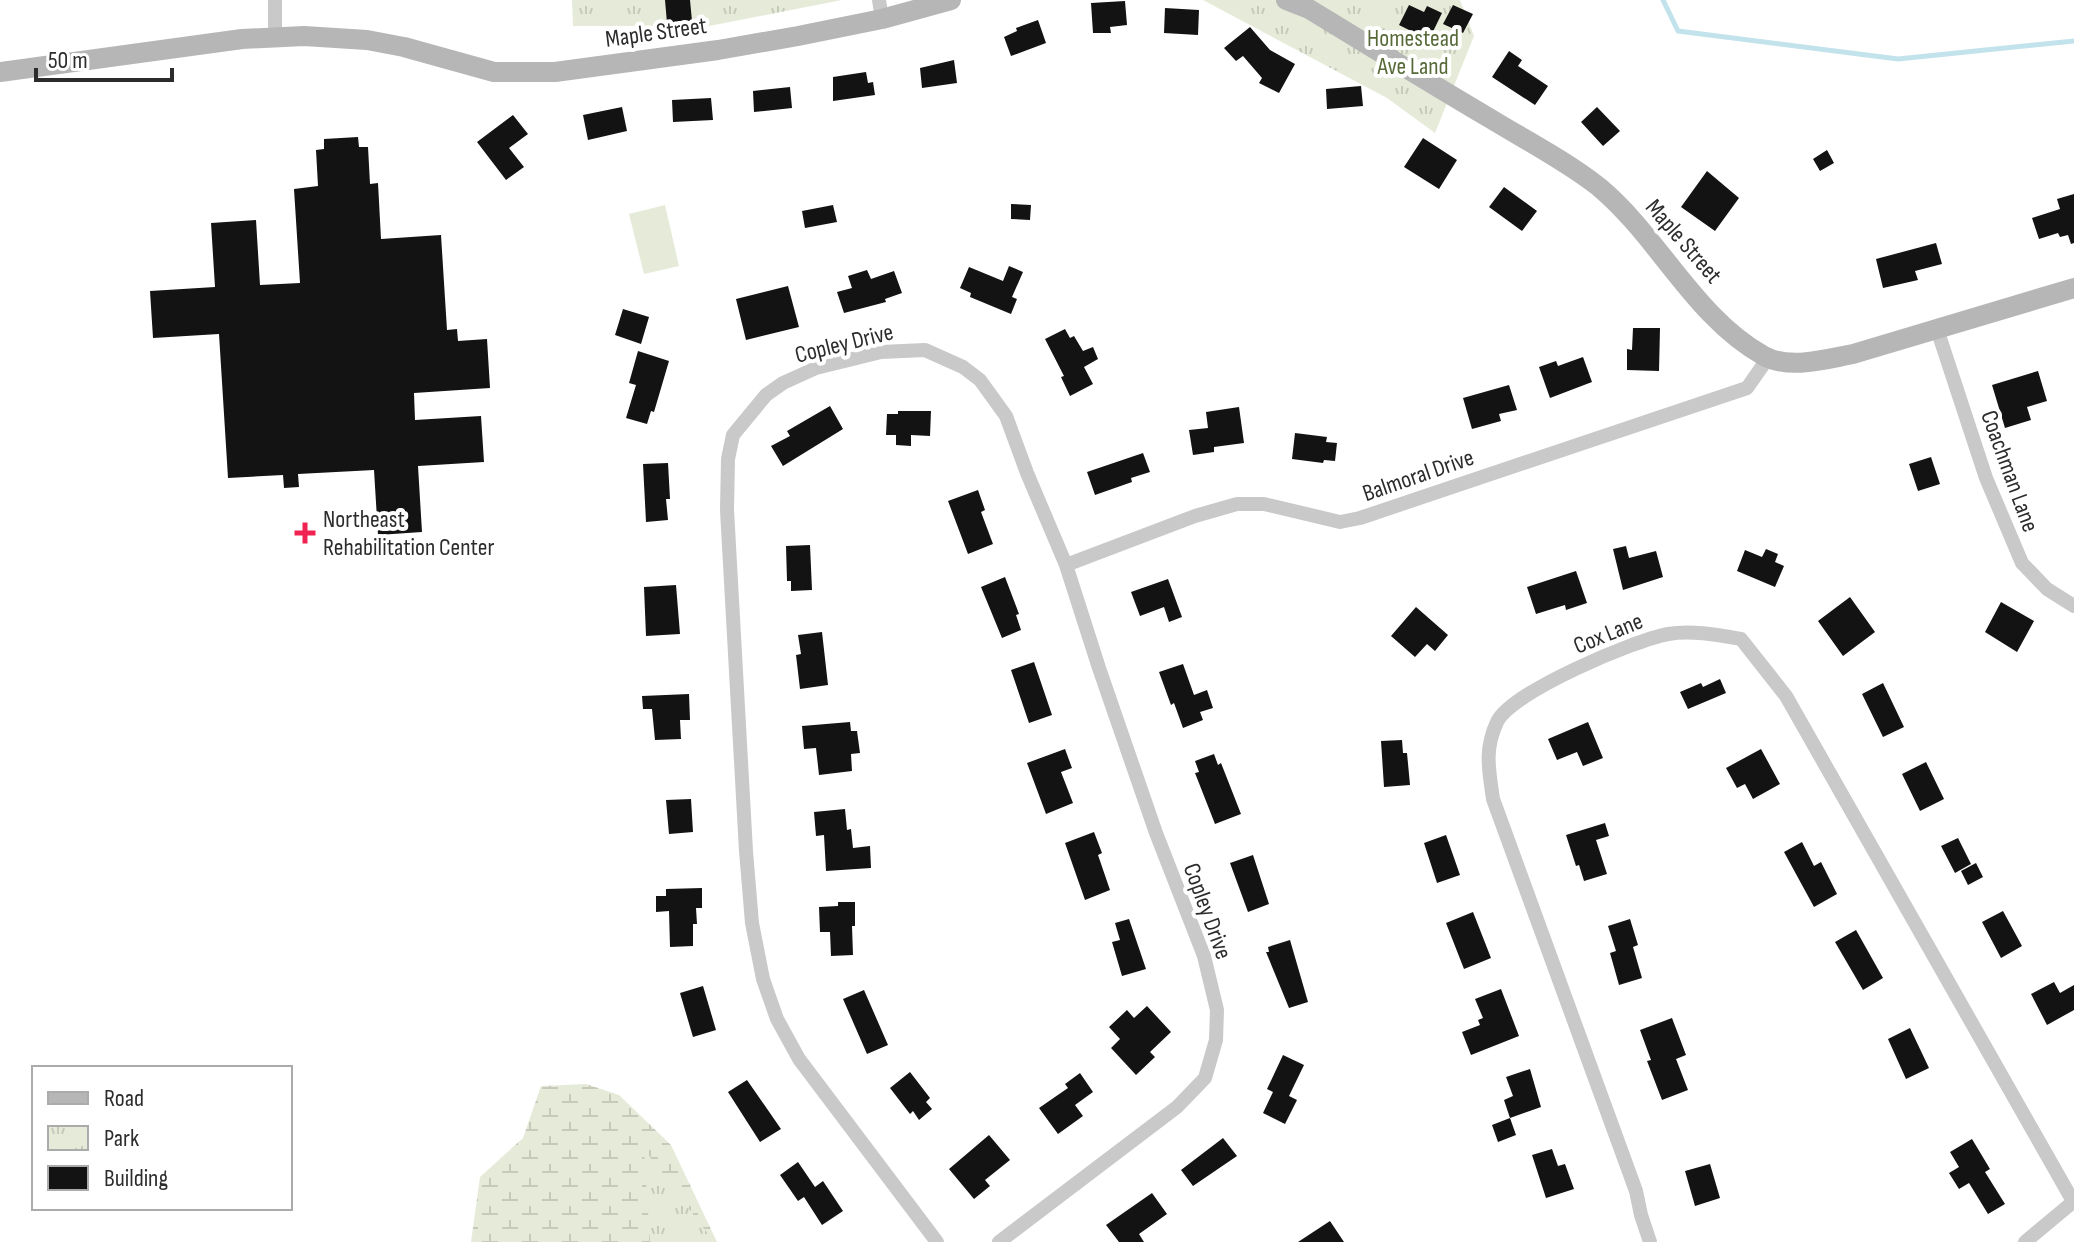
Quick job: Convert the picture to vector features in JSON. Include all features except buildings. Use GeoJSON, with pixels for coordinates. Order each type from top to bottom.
{"type":"FeatureCollection","features":[{"type":"Feature","properties":{"kind":"street"},"geometry":{"type":"LineString","coordinates":[[275,0],[275,36]]}},
{"type":"Feature","properties":{"kind":"street","name":"Maple Street"},"geometry":{"type":"LineString","coordinates":[[0,72],[275,36],[367,40],[494,72],[555,72],[718,50],[881,10],[951,0]]}},
{"type":"Feature","properties":{"kind":"street","name":"Maple Street"},"geometry":{"type":"LineString","coordinates":[[1286,0],[1322,17],[1599,187],[1718,321],[1768,358],[1788,363],[1820,361],[2074,288]]}},
{"type":"Feature","properties":{"kind":"street"},"geometry":{"type":"LineString","coordinates":[[0,59],[34,66]]}},
{"type":"Feature","properties":{"kind":"street","name":"Coachman Lane"},"geometry":{"type":"LineString","coordinates":[[1937,329],[1986,478],[2022,563],[2047,589],[2074,606]]}},
{"type":"Feature","properties":{"kind":"street","name":"Copley Drive"},"geometry":{"type":"LineString","coordinates":[[937,1242],[799,1059],[777,1019],[763,979],[752,923],[746,851],[727,510],[728,459],[733,435],[766,395],[783,383],[816,368],[905,349],[925,350],[946,358],[980,380],[1006,416],[1066,565],[1151,818],[1204,956],[1217,1010],[1216,1040],[1205,1078],[1177,1107],[999,1242]]}},
{"type":"Feature","properties":{"kind":"street","name":"Balmoral Drive"},"geometry":{"type":"LineString","coordinates":[[1066,565],[1195,516],[1237,504],[1264,504],[1340,522],[1360,518],[1747,388],[1768,358]]}},
{"type":"Feature","properties":{"kind":"street","name":"Cox Lane"},"geometry":{"type":"LineString","coordinates":[[1650,1242],[1636,1191],[1493,799],[1487,751],[1498,719],[1514,702],[1573,670],[1652,638],[1671,634],[1711,634],[1741,639],[1763,663],[1786,696],[2074,1202]]}},
{"type":"Feature","properties":{"kind":"street"},"geometry":{"type":"LineString","coordinates":[[2025,1242],[2074,1202]]}},
{"type":"Feature","properties":{"kind":"green space"},"geometry":{"type":"Polygon","coordinates":[[[572,0],[842,0],[709,26],[573,26],[572,0]]]}},
{"type":"Feature","properties":{"kind":"green space","name":"Homestead Ave Land"},"geometry":{"type":"Polygon","coordinates":[[[1203,0],[1460,0],[1474,36],[1435,133],[1387,98],[1203,0]]]}},
{"type":"Feature","properties":{"kind":"green space"},"geometry":{"type":"Polygon","coordinates":[[[665,205],[679,266],[644,274],[629,214],[665,205]]]}},
{"type":"Feature","properties":{"kind":"green space"},"geometry":{"type":"Polygon","coordinates":[[[586,1084],[619,1095],[671,1145],[717,1242],[471,1242],[480,1177],[523,1138],[541,1086],[586,1084]]]}},
{"type":"Feature","properties":{"kind":"green space"},"geometry":{"type":"Polygon","coordinates":[[[644,1149],[714,1242],[650,1242],[644,1149]]]}},
{"type":"Feature","properties":{"kind":"waterway"},"geometry":{"type":"LineString","coordinates":[[1663,0],[1678,31],[1898,59],[2074,41]]}},
{"type":"Feature","properties":{"kind":"place","name":"Northeast Rehabilitation Center"},"geometry":{"type":"Point","coordinates":[305,533]}}]}
